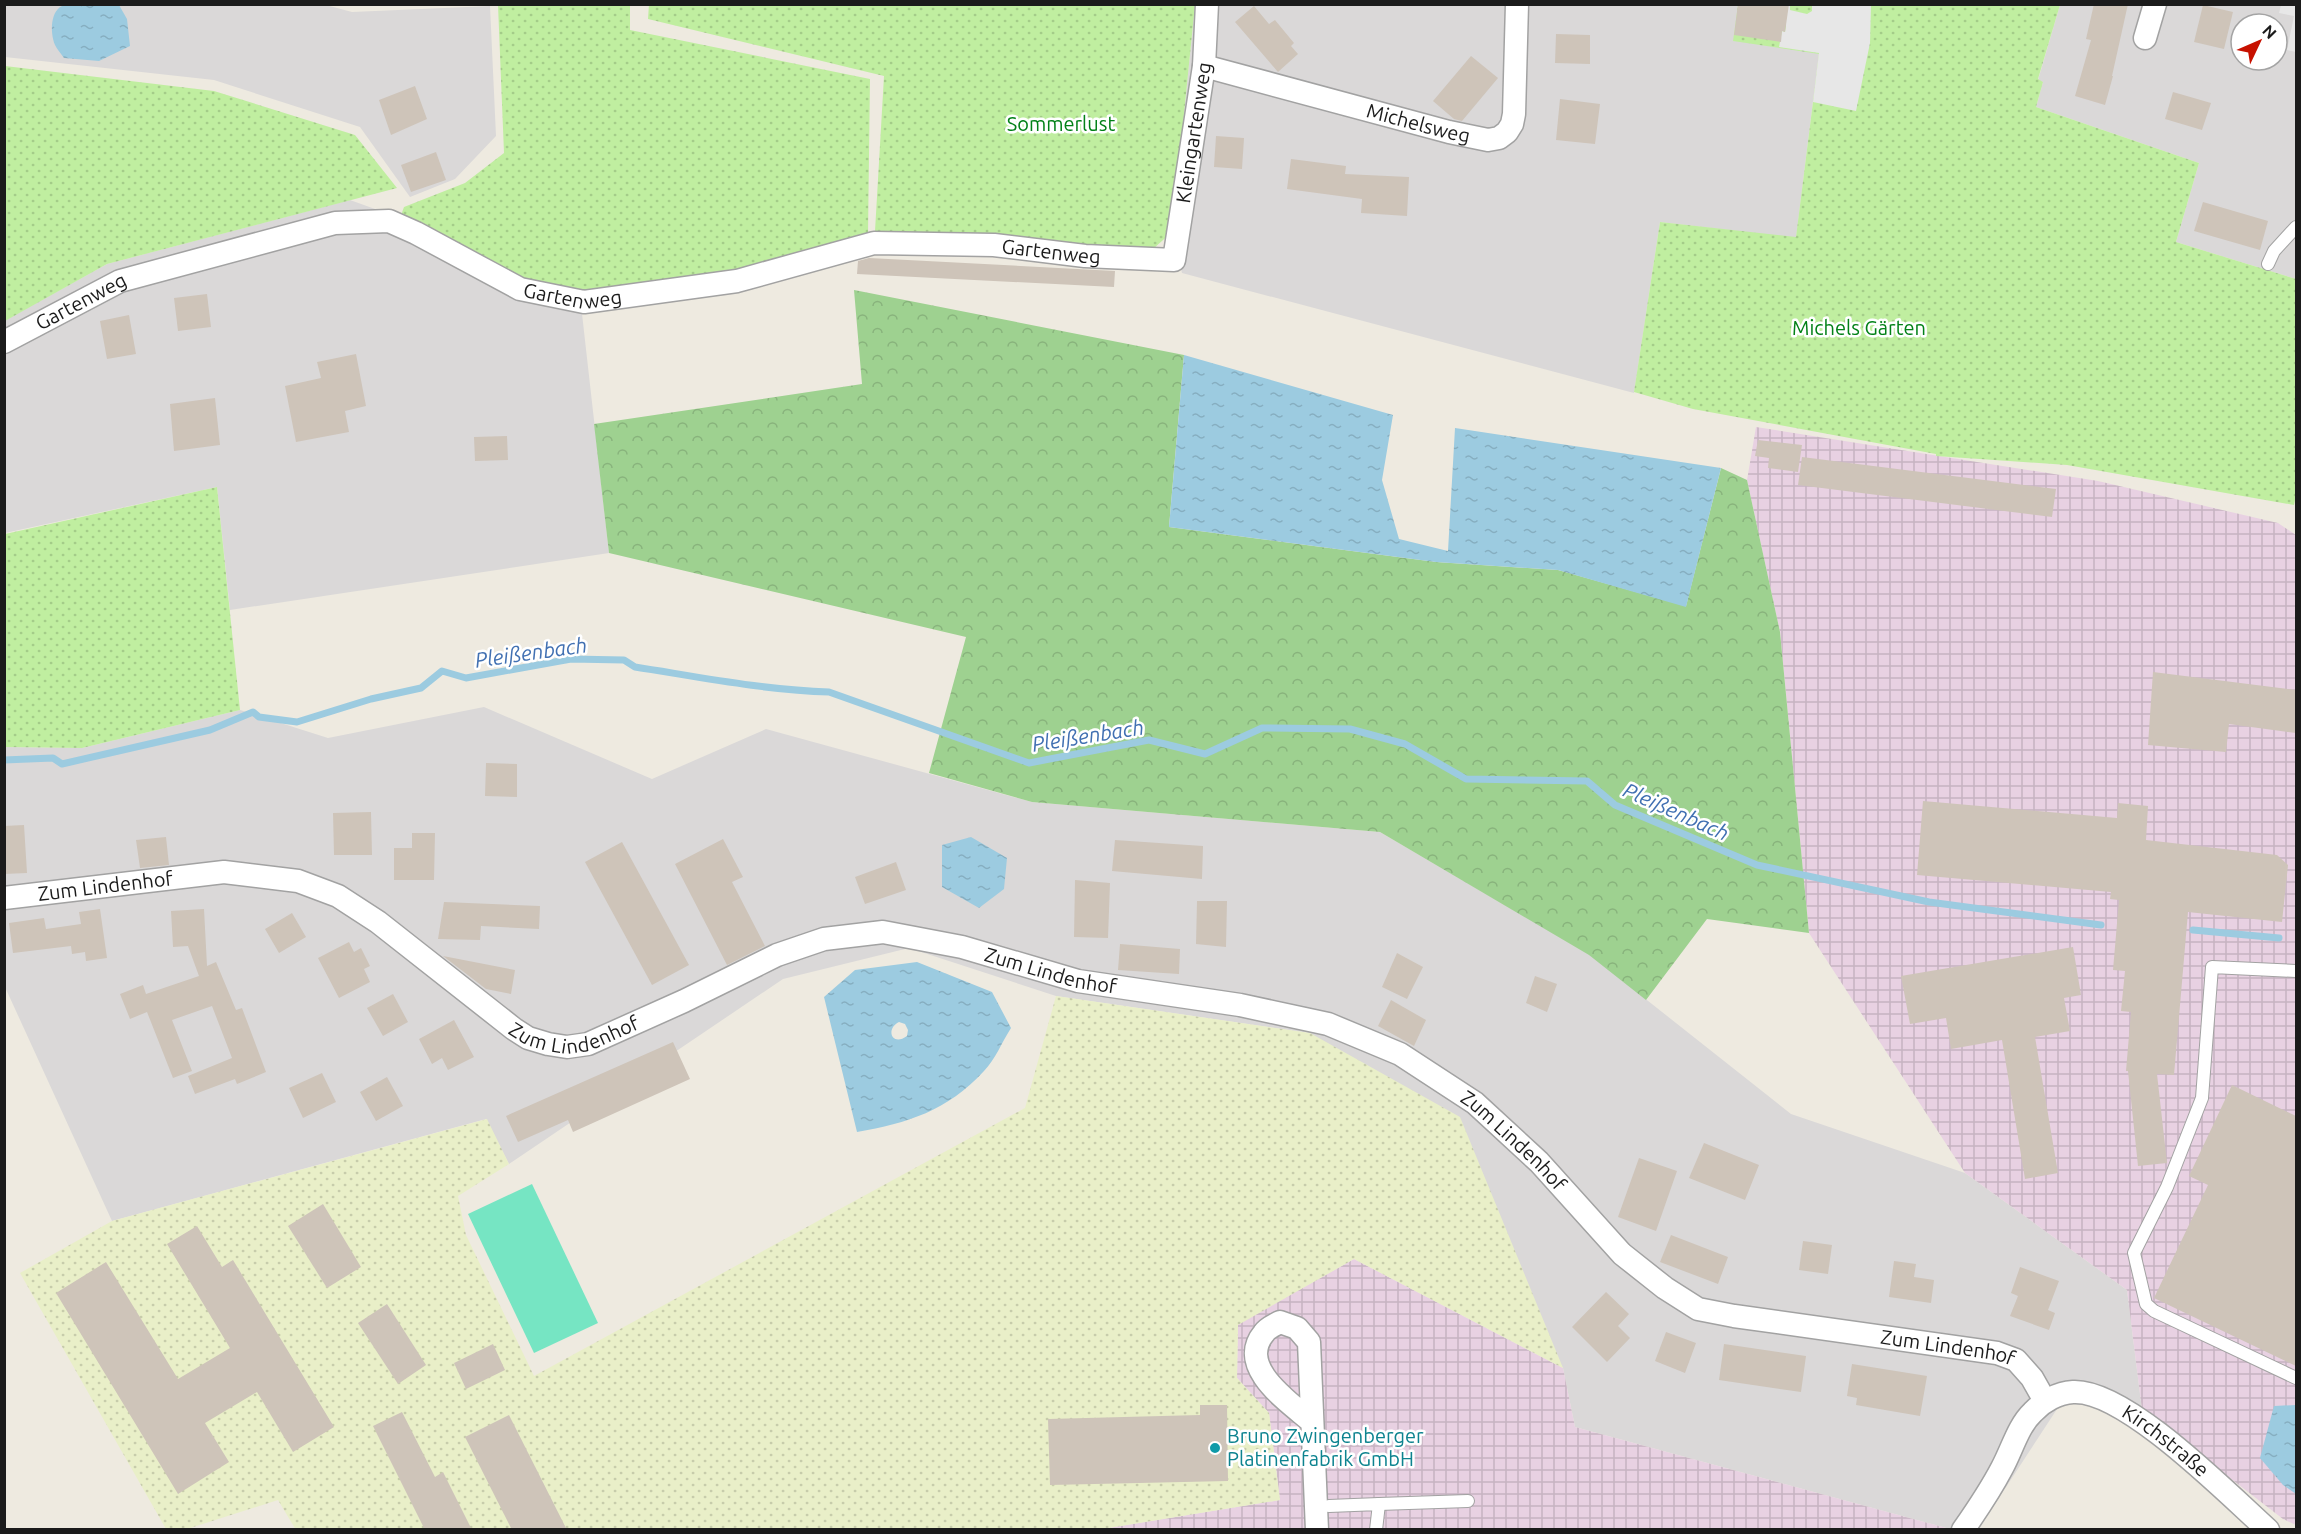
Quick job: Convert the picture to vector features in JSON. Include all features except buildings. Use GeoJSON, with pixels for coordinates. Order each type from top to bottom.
{"type":"FeatureCollection","features":[{"type":"Feature","properties":{"kind":"street","name":"Kleingartenweg"},"geometry":{"type":"LineString","coordinates":[[1174,260],[1204,66],[1207,4]]}},
{"type":"Feature","properties":{"kind":"street","name":"Michelsweg"},"geometry":{"type":"LineString","coordinates":[[1204,66],[1449,132],[1488,140],[1499,138],[1507,132],[1514,114],[1517,4]]}},
{"type":"Feature","properties":{"kind":"street"},"geometry":{"type":"LineString","coordinates":[[2145,38],[2155,4]]}},
{"type":"Feature","properties":{"kind":"street","name":"Gartenweg"},"geometry":{"type":"LineString","coordinates":[[4,342],[120,281],[335,223],[389,221],[520,289],[584,302],[737,281],[874,243],[994,245],[1085,256],[1174,260]]}},
{"type":"Feature","properties":{"kind":"street","name":"Zum Lindenhof"},"geometry":{"type":"LineString","coordinates":[[4,898],[224,872],[298,881],[338,896],[378,922],[513,1029],[528,1038],[567,1047],[588,1044],[684,1001],[777,955],[824,939],[884,932],[962,947],[1078,981],[1240,1005],[1328,1024],[1400,1054],[1475,1103],[1539,1162],[1623,1254],[1665,1288],[1698,1309],[1997,1353],[2016,1360],[2032,1378],[2045,1401]]}},
{"type":"Feature","properties":{"kind":"street","name":"Kirchstraße"},"geometry":{"type":"LineString","coordinates":[[2045,1401],[2056,1395],[2073,1392],[2089,1394],[2110,1401],[2157,1431],[2268,1530]]}},
{"type":"Feature","properties":{"kind":"street"},"geometry":{"type":"LineString","coordinates":[[1963,1530],[2001,1470],[2025,1422],[2032,1412],[2045,1401]]}},
{"type":"Feature","properties":{"kind":"street"},"geometry":{"type":"LineString","coordinates":[[1312,1422],[1322,1506],[1317,1530]]}},
{"type":"Feature","properties":{"kind":"lane"},"geometry":{"type":"LineString","coordinates":[[2268,264],[2274,251],[2296,227]]}},
{"type":"Feature","properties":{"kind":"lane"},"geometry":{"type":"LineString","coordinates":[[2296,971],[2212,967],[2202,1098],[2167,1187],[2134,1253],[2146,1304],[2154,1311],[2296,1378]]}},
{"type":"Feature","properties":{"kind":"lane"},"geometry":{"type":"LineString","coordinates":[[1322,1506],[1468,1501]]}},
{"type":"Feature","properties":{"kind":"lane"},"geometry":{"type":"LineString","coordinates":[[1376,1530],[1380,1504]]}},
{"type":"Feature","properties":{"kind":"shaded area"},"geometry":{"type":"Polygon","coordinates":[[[322,4],[352,12],[490,6],[496,136],[455,179],[410,197],[360,127],[214,80],[5,57],[5,5],[322,4]]]}},
{"type":"Feature","properties":{"kind":"shaded area"},"geometry":{"type":"Polygon","coordinates":[[[1195,5],[1738,5],[1734,35],[1779,47],[1819,53],[1796,238],[1660,222],[1634,393],[1182,273],[1172,232],[1195,5]]]}},
{"type":"Feature","properties":{"kind":"shaded area"},"geometry":{"type":"Polygon","coordinates":[[[1785,5],[1790,5],[1790,10],[1807,14],[1812,11],[1812,5],[1871,5],[1870,43],[1856,111],[1813,102],[1819,53],[1779,47],[1782,31],[1785,32],[1786,26],[1785,5]]]}},
{"type":"Feature","properties":{"kind":"shaded area"},"geometry":{"type":"Polygon","coordinates":[[[2060,5],[2296,5],[2296,279],[2176,242],[2199,163],[2036,107],[2043,82],[2038,80],[2060,5]]]}},
{"type":"Feature","properties":{"kind":"shaded area"},"geometry":{"type":"Polygon","coordinates":[[[2281,5],[2296,5],[2296,52],[2289,50],[2294,16],[2289,15],[2289,12],[2279,12],[2281,5]]]}},
{"type":"Feature","properties":{"kind":"shaded area"},"geometry":{"type":"Polygon","coordinates":[[[350,200],[400,218],[580,296],[609,553],[230,610],[217,487],[5,533],[4,321],[107,264],[350,200]]]}},
{"type":"Feature","properties":{"kind":"shaded area"},"geometry":{"type":"Polygon","coordinates":[[[1756,427],[2098,481],[2278,523],[2296,535],[2296,1525],[2283,1519],[2142,1410],[2127,1290],[1965,1173],[1809,933],[1780,632],[1747,480],[1756,427]]]}},
{"type":"Feature","properties":{"kind":"shaded area"},"geometry":{"type":"Polygon","coordinates":[[[484,707],[652,779],[766,729],[1032,802],[1380,832],[1590,955],[1791,1114],[1965,1173],[2127,1290],[2142,1410],[2061,1403],[1978,1530],[1950,1529],[1575,1427],[1563,1368],[1310,1033],[1056,996],[909,948],[783,979],[509,1164],[486,1119],[112,1221],[5,987],[4,747],[82,748],[240,710],[328,738],[484,707]]]}},
{"type":"Feature","properties":{"kind":"shaded area"},"geometry":{"type":"Polygon","coordinates":[[[1354,1259],[1563,1368],[1575,1427],[1950,1529],[1096,1530],[1280,1500],[1269,1413],[1237,1378],[1238,1324],[1354,1259]]]}},
{"type":"Feature","properties":{"kind":"green space","name":"Sommerlust"},"geometry":{"type":"Polygon","coordinates":[[[649,4],[1195,5],[1172,232],[1153,249],[875,231],[884,76],[648,19],[649,4]]]}},
{"type":"Feature","properties":{"kind":"green space"},"geometry":{"type":"Polygon","coordinates":[[[498,5],[630,5],[630,30],[870,79],[868,234],[737,275],[580,296],[519,282],[400,218],[404,207],[465,183],[504,153],[498,5]]]}},
{"type":"Feature","properties":{"kind":"green space","name":"Michels Gärten"},"geometry":{"type":"Polygon","coordinates":[[[1738,5],[2060,5],[2038,79],[2043,82],[2036,107],[2199,163],[2176,242],[2296,279],[2296,496],[2294,505],[2067,465],[1936,456],[1936,454],[1693,409],[1634,392],[1660,222],[1796,237],[1819,54],[1733,41],[1738,5]]]}},
{"type":"Feature","properties":{"kind":"green space"},"geometry":{"type":"Polygon","coordinates":[[[5,66],[214,91],[355,135],[397,188],[107,264],[5,321],[5,66]]]}},
{"type":"Feature","properties":{"kind":"green space"},"geometry":{"type":"Polygon","coordinates":[[[854,290],[1184,355],[1169,527],[1436,562],[1558,570],[1686,606],[1721,468],[1747,480],[1780,632],[1809,933],[1707,919],[1646,1000],[1589,955],[1380,832],[1032,802],[929,773],[966,637],[609,553],[594,424],[862,384],[854,290]]]}},
{"type":"Feature","properties":{"kind":"green space"},"geometry":{"type":"Polygon","coordinates":[[[217,487],[240,710],[82,748],[5,747],[5,534],[217,487]]]}},
{"type":"Feature","properties":{"kind":"green space"},"geometry":{"type":"Polygon","coordinates":[[[1056,996],[1310,1033],[1460,1117],[1563,1368],[1354,1259],[1238,1325],[1237,1378],[1269,1413],[1280,1500],[1096,1530],[296,1530],[278,1500],[187,1529],[166,1529],[20,1273],[112,1221],[487,1119],[509,1164],[458,1196],[466,1235],[534,1376],[1025,1108],[1056,996]]]}},
{"type":"Feature","properties":{"kind":"green space"},"geometry":{"type":"Polygon","coordinates":[[[532,1184],[598,1323],[534,1353],[468,1214],[532,1184]]]}},
{"type":"Feature","properties":{"kind":"water"},"geometry":{"type":"Polygon","coordinates":[[[64,5],[119,5],[127,19],[130,46],[99,61],[64,58],[55,45],[52,22],[56,12],[64,5]]]}},
{"type":"Feature","properties":{"kind":"water"},"geometry":{"type":"Polygon","coordinates":[[[1184,355],[1393,415],[1382,480],[1399,539],[1448,551],[1455,428],[1721,468],[1686,607],[1558,570],[1436,562],[1169,527],[1184,355]]]}},
{"type":"Feature","properties":{"kind":"water"},"geometry":{"type":"Polygon","coordinates":[[[971,837],[1007,858],[1004,889],[979,908],[942,887],[942,845],[971,837]]]}},
{"type":"Feature","properties":{"kind":"water"},"geometry":{"type":"Polygon","coordinates":[[[917,962],[992,992],[1011,1028],[988,1067],[956,1096],[941,1106],[910,1119],[857,1132],[824,997],[855,970],[917,962]],[[899,1022],[895,1025],[891,1032],[894,1038],[902,1039],[907,1036],[908,1030],[905,1024],[899,1022]]]}},
{"type":"Feature","properties":{"kind":"water"},"geometry":{"type":"Polygon","coordinates":[[[2296,1405],[2296,1494],[2283,1485],[2260,1458],[2274,1406],[2296,1405]]]}},
{"type":"Feature","properties":{"kind":"waterway","name":"Pleißenbach"},"geometry":{"type":"LineString","coordinates":[[4,760],[53,758],[62,764],[210,730],[253,712],[259,717],[297,722],[371,699],[421,688],[442,671],[466,678],[571,659],[624,660],[635,667],[707,679],[780,689],[829,692],[1029,763],[1149,740],[1205,754],[1262,728],[1350,729],[1405,744],[1466,779],[1587,781],[1615,805],[1757,865],[1929,902],[2101,925]]}},
{"type":"Feature","properties":{"kind":"waterway","name":"Pleißenbach"},"geometry":{"type":"LineString","coordinates":[[2193,930],[2279,938]]}},
{"type":"Feature","properties":{"kind":"place","name":"Bruno Zwingenberger Platinenfabrik GmbH"},"geometry":{"type":"Point","coordinates":[1215,1448]}}]}
